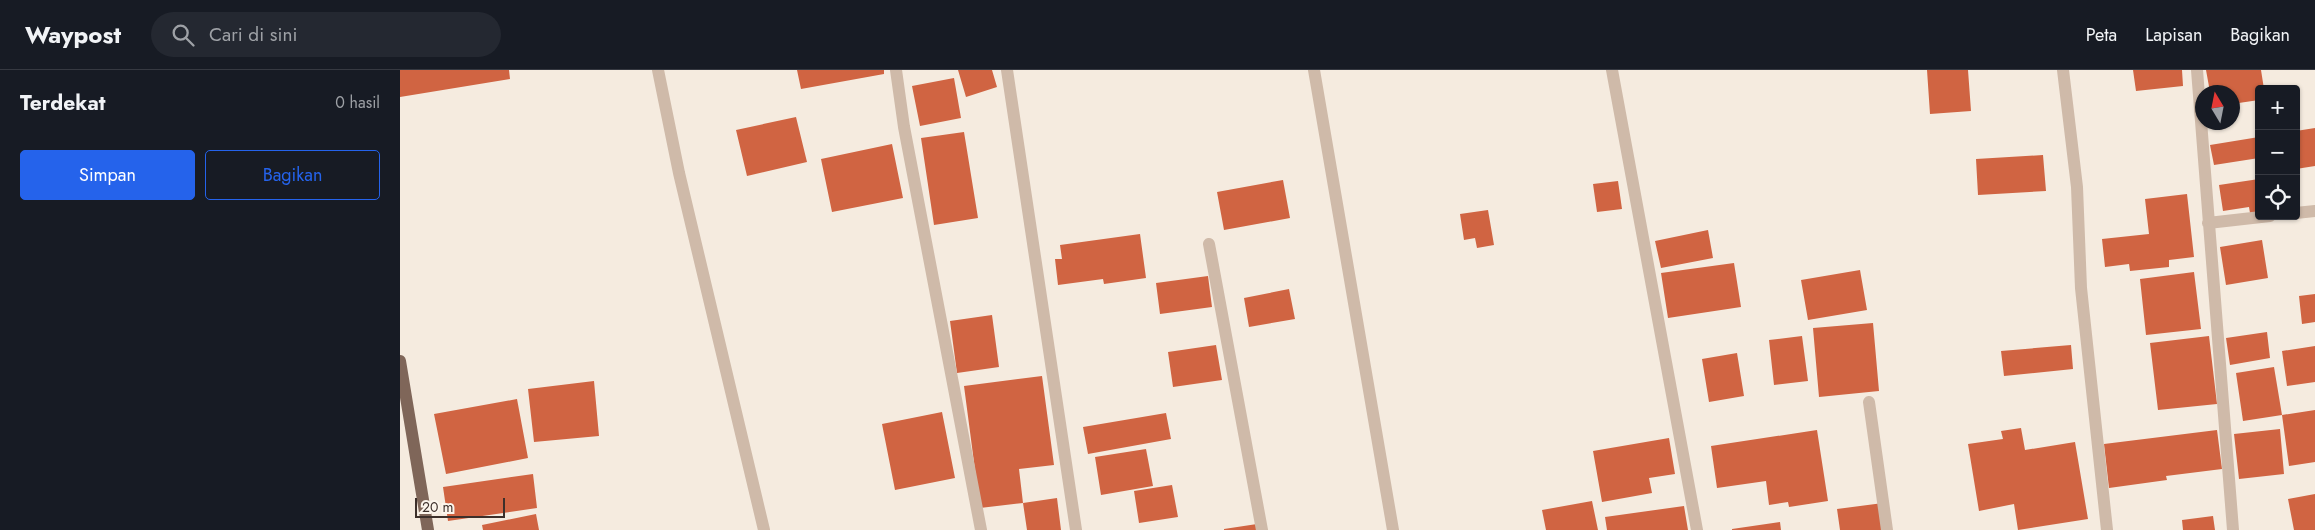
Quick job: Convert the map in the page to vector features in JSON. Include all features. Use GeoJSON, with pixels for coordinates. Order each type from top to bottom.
{"type":"FeatureCollection","features":[{"type":"Feature","properties":{"kind":"main road"},"geometry":{"type":"LineString","coordinates":[[400,361],[428,530]]}},
{"type":"Feature","properties":{"kind":"street"},"geometry":{"type":"LineString","coordinates":[[658,70],[678,173],[764,530]]}},
{"type":"Feature","properties":{"kind":"street"},"geometry":{"type":"LineString","coordinates":[[896,70],[906,137],[981,530]]}},
{"type":"Feature","properties":{"kind":"street"},"geometry":{"type":"LineString","coordinates":[[1007,70],[1076,530]]}},
{"type":"Feature","properties":{"kind":"street"},"geometry":{"type":"LineString","coordinates":[[1314,70],[1393,530]]}},
{"type":"Feature","properties":{"kind":"street"},"geometry":{"type":"LineString","coordinates":[[1612,70],[1697,530]]}},
{"type":"Feature","properties":{"kind":"street"},"geometry":{"type":"LineString","coordinates":[[2063,70],[2077,187],[2081,288],[2107,530]]}},
{"type":"Feature","properties":{"kind":"street"},"geometry":{"type":"LineString","coordinates":[[2197,70],[2233,530]]}},
{"type":"Feature","properties":{"kind":"street"},"geometry":{"type":"LineString","coordinates":[[2300,213],[2315,211]]}},
{"type":"Feature","properties":{"kind":"street"},"geometry":{"type":"LineString","coordinates":[[2208,223],[2255,218]]}},
{"type":"Feature","properties":{"kind":"street"},"geometry":{"type":"LineString","coordinates":[[1209,244],[1262,530]]}},
{"type":"Feature","properties":{"kind":"street"},"geometry":{"type":"LineString","coordinates":[[1869,402],[1887,530]]}},
{"type":"Feature","properties":{"kind":"building"},"geometry":{"type":"Polygon","coordinates":[[[400,70],[509,70],[510,79],[400,97],[400,70]]]}},
{"type":"Feature","properties":{"kind":"building"},"geometry":{"type":"Polygon","coordinates":[[[797,70],[884,70],[884,74],[801,89],[797,70]]]}},
{"type":"Feature","properties":{"kind":"building"},"geometry":{"type":"Polygon","coordinates":[[[958,70],[992,70],[997,87],[966,97],[958,70]]]}},
{"type":"Feature","properties":{"kind":"building"},"geometry":{"type":"Polygon","coordinates":[[[1927,70],[1968,70],[1971,111],[1930,114],[1927,70]]]}},
{"type":"Feature","properties":{"kind":"building"},"geometry":{"type":"Polygon","coordinates":[[[2133,70],[2182,70],[2183,86],[2136,91],[2133,70]]]}},
{"type":"Feature","properties":{"kind":"building"},"geometry":{"type":"Polygon","coordinates":[[[2206,70],[2261,70],[2263,85],[2255,85],[2255,101],[2240,103],[2240,85],[2209,85],[2206,70]]]}},
{"type":"Feature","properties":{"kind":"building"},"geometry":{"type":"Polygon","coordinates":[[[954,78],[961,118],[920,126],[912,86],[954,78]]]}},
{"type":"Feature","properties":{"kind":"building"},"geometry":{"type":"Polygon","coordinates":[[[796,117],[807,162],[747,176],[736,130],[796,117]]]}},
{"type":"Feature","properties":{"kind":"building"},"geometry":{"type":"Polygon","coordinates":[[[2315,128],[2315,166],[2300,168],[2300,130],[2315,128]]]}},
{"type":"Feature","properties":{"kind":"building"},"geometry":{"type":"Polygon","coordinates":[[[964,132],[978,218],[934,225],[921,138],[964,132]]]}},
{"type":"Feature","properties":{"kind":"building"},"geometry":{"type":"Polygon","coordinates":[[[2255,138],[2255,159],[2214,165],[2210,145],[2255,138]]]}},
{"type":"Feature","properties":{"kind":"building"},"geometry":{"type":"Polygon","coordinates":[[[892,144],[903,198],[832,212],[821,159],[892,144]]]}},
{"type":"Feature","properties":{"kind":"building"},"geometry":{"type":"Polygon","coordinates":[[[2043,155],[2046,191],[1978,195],[1976,159],[2043,155]]]}},
{"type":"Feature","properties":{"kind":"building"},"geometry":{"type":"Polygon","coordinates":[[[1283,180],[1290,218],[1224,230],[1217,192],[1283,180]]]}},
{"type":"Feature","properties":{"kind":"building"},"geometry":{"type":"Polygon","coordinates":[[[2255,180],[2255,212],[2250,213],[2249,207],[2223,211],[2219,185],[2255,180]]]}},
{"type":"Feature","properties":{"kind":"building"},"geometry":{"type":"Polygon","coordinates":[[[1618,181],[1622,209],[1597,212],[1593,184],[1618,181]]]}},
{"type":"Feature","properties":{"kind":"building"},"geometry":{"type":"Polygon","coordinates":[[[2187,194],[2194,257],[2169,260],[2169,267],[2130,271],[2129,264],[2105,267],[2102,239],[2149,234],[2145,199],[2187,194]]]}},
{"type":"Feature","properties":{"kind":"building"},"geometry":{"type":"Polygon","coordinates":[[[1488,210],[1494,245],[1477,248],[1475,238],[1464,240],[1460,214],[1488,210]]]}},
{"type":"Feature","properties":{"kind":"building"},"geometry":{"type":"Polygon","coordinates":[[[1708,230],[1713,258],[1661,268],[1655,241],[1708,230]]]}},
{"type":"Feature","properties":{"kind":"building"},"geometry":{"type":"Polygon","coordinates":[[[1140,234],[1146,278],[1104,284],[1103,279],[1058,285],[1055,259],[1062,259],[1060,245],[1140,234]]]}},
{"type":"Feature","properties":{"kind":"building"},"geometry":{"type":"Polygon","coordinates":[[[2262,240],[2268,278],[2226,285],[2220,247],[2262,240]]]}},
{"type":"Feature","properties":{"kind":"building"},"geometry":{"type":"Polygon","coordinates":[[[1734,263],[1741,307],[1668,318],[1661,273],[1734,263]]]}},
{"type":"Feature","properties":{"kind":"building"},"geometry":{"type":"Polygon","coordinates":[[[1860,270],[1867,310],[1808,320],[1801,280],[1860,270]]]}},
{"type":"Feature","properties":{"kind":"building"},"geometry":{"type":"Polygon","coordinates":[[[2194,272],[2201,329],[2146,335],[2140,279],[2194,272]]]}},
{"type":"Feature","properties":{"kind":"building"},"geometry":{"type":"Polygon","coordinates":[[[1208,276],[1212,307],[1160,314],[1156,283],[1208,276]]]}},
{"type":"Feature","properties":{"kind":"building"},"geometry":{"type":"Polygon","coordinates":[[[1289,289],[1295,319],[1249,327],[1244,298],[1289,289]]]}},
{"type":"Feature","properties":{"kind":"building"},"geometry":{"type":"Polygon","coordinates":[[[2315,294],[2315,322],[2302,324],[2299,296],[2315,294]]]}},
{"type":"Feature","properties":{"kind":"building"},"geometry":{"type":"Polygon","coordinates":[[[992,315],[999,367],[957,373],[950,321],[992,315]]]}},
{"type":"Feature","properties":{"kind":"building"},"geometry":{"type":"Polygon","coordinates":[[[1873,323],[1879,391],[1819,397],[1813,328],[1873,323]]]}},
{"type":"Feature","properties":{"kind":"building"},"geometry":{"type":"Polygon","coordinates":[[[2267,332],[2270,358],[2230,365],[2226,338],[2267,332]]]}},
{"type":"Feature","properties":{"kind":"building"},"geometry":{"type":"Polygon","coordinates":[[[1802,336],[1808,381],[1774,385],[1769,340],[1802,336]]]}},
{"type":"Feature","properties":{"kind":"building"},"geometry":{"type":"Polygon","coordinates":[[[2209,336],[2217,404],[2158,410],[2150,343],[2209,336]]]}},
{"type":"Feature","properties":{"kind":"building"},"geometry":{"type":"Polygon","coordinates":[[[1216,345],[1222,380],[1173,387],[1168,352],[1216,345]]]}},
{"type":"Feature","properties":{"kind":"building"},"geometry":{"type":"Polygon","coordinates":[[[2071,345],[2073,369],[2004,376],[2001,351],[2071,345]]]}},
{"type":"Feature","properties":{"kind":"building"},"geometry":{"type":"Polygon","coordinates":[[[2315,346],[2315,382],[2287,386],[2282,351],[2315,346]]]}},
{"type":"Feature","properties":{"kind":"building"},"geometry":{"type":"Polygon","coordinates":[[[1737,353],[1744,396],[1709,402],[1702,359],[1737,353]]]}},
{"type":"Feature","properties":{"kind":"building"},"geometry":{"type":"Polygon","coordinates":[[[2274,367],[2282,415],[2243,421],[2236,373],[2274,367]]]}},
{"type":"Feature","properties":{"kind":"building"},"geometry":{"type":"Polygon","coordinates":[[[1042,376],[1054,465],[1019,469],[1023,503],[980,508],[964,386],[1042,376]]]}},
{"type":"Feature","properties":{"kind":"building"},"geometry":{"type":"Polygon","coordinates":[[[594,381],[599,436],[534,442],[528,389],[594,381]]]}},
{"type":"Feature","properties":{"kind":"building"},"geometry":{"type":"Polygon","coordinates":[[[517,399],[528,458],[446,474],[434,414],[517,399]]]}},
{"type":"Feature","properties":{"kind":"building"},"geometry":{"type":"Polygon","coordinates":[[[2315,410],[2315,462],[2289,466],[2282,415],[2315,410]]]}},
{"type":"Feature","properties":{"kind":"building"},"geometry":{"type":"Polygon","coordinates":[[[942,412],[955,478],[895,490],[882,424],[942,412]]]}},
{"type":"Feature","properties":{"kind":"building"},"geometry":{"type":"Polygon","coordinates":[[[1166,413],[1171,439],[1088,454],[1083,427],[1166,413]]]}},
{"type":"Feature","properties":{"kind":"building"},"geometry":{"type":"Polygon","coordinates":[[[2021,428],[2025,450],[2075,442],[2088,519],[2018,530],[2014,504],[1979,511],[1968,444],[2003,439],[2001,431],[2021,428]]]}},
{"type":"Feature","properties":{"kind":"building"},"geometry":{"type":"Polygon","coordinates":[[[2280,429],[2284,474],[2239,479],[2234,434],[2280,429]]]}},
{"type":"Feature","properties":{"kind":"building"},"geometry":{"type":"Polygon","coordinates":[[[1817,430],[1828,501],[1789,507],[1788,502],[1769,505],[1766,481],[1717,488],[1711,446],[1817,430]]]}},
{"type":"Feature","properties":{"kind":"building"},"geometry":{"type":"Polygon","coordinates":[[[2217,430],[2222,469],[2166,476],[2167,480],[2109,488],[2104,444],[2217,430]]]}},
{"type":"Feature","properties":{"kind":"building"},"geometry":{"type":"Polygon","coordinates":[[[1669,438],[1675,474],[1649,478],[1652,493],[1602,502],[1593,451],[1669,438]]]}},
{"type":"Feature","properties":{"kind":"building"},"geometry":{"type":"Polygon","coordinates":[[[1146,449],[1153,486],[1101,495],[1095,457],[1146,449]]]}},
{"type":"Feature","properties":{"kind":"building"},"geometry":{"type":"Polygon","coordinates":[[[533,474],[537,508],[448,521],[443,487],[533,474]]]}},
{"type":"Feature","properties":{"kind":"building"},"geometry":{"type":"Polygon","coordinates":[[[1172,485],[1178,517],[1139,523],[1134,491],[1172,485]]]}},
{"type":"Feature","properties":{"kind":"building"},"geometry":{"type":"Polygon","coordinates":[[[2315,494],[2315,530],[2294,530],[2288,499],[2315,494]]]}},
{"type":"Feature","properties":{"kind":"building"},"geometry":{"type":"Polygon","coordinates":[[[1057,498],[1061,530],[1027,530],[1023,503],[1057,498]]]}},
{"type":"Feature","properties":{"kind":"building"},"geometry":{"type":"Polygon","coordinates":[[[1592,501],[1598,530],[1546,530],[1542,510],[1592,501]]]}},
{"type":"Feature","properties":{"kind":"building"},"geometry":{"type":"Polygon","coordinates":[[[1883,503],[1886,530],[1840,530],[1837,509],[1883,503]]]}},
{"type":"Feature","properties":{"kind":"building"},"geometry":{"type":"Polygon","coordinates":[[[1684,506],[1688,530],[1607,530],[1605,517],[1684,506]]]}},
{"type":"Feature","properties":{"kind":"building"},"geometry":{"type":"Polygon","coordinates":[[[536,514],[539,530],[483,530],[482,525],[536,514]]]}},
{"type":"Feature","properties":{"kind":"building"},"geometry":{"type":"Polygon","coordinates":[[[2213,516],[2215,530],[2183,530],[2182,520],[2213,516]]]}},
{"type":"Feature","properties":{"kind":"building"},"geometry":{"type":"Polygon","coordinates":[[[1780,522],[1781,530],[1732,530],[1732,529],[1780,522]]]}},
{"type":"Feature","properties":{"kind":"building"},"geometry":{"type":"Polygon","coordinates":[[[1257,524],[1258,530],[1224,530],[1224,529],[1257,524]]]}}]}
